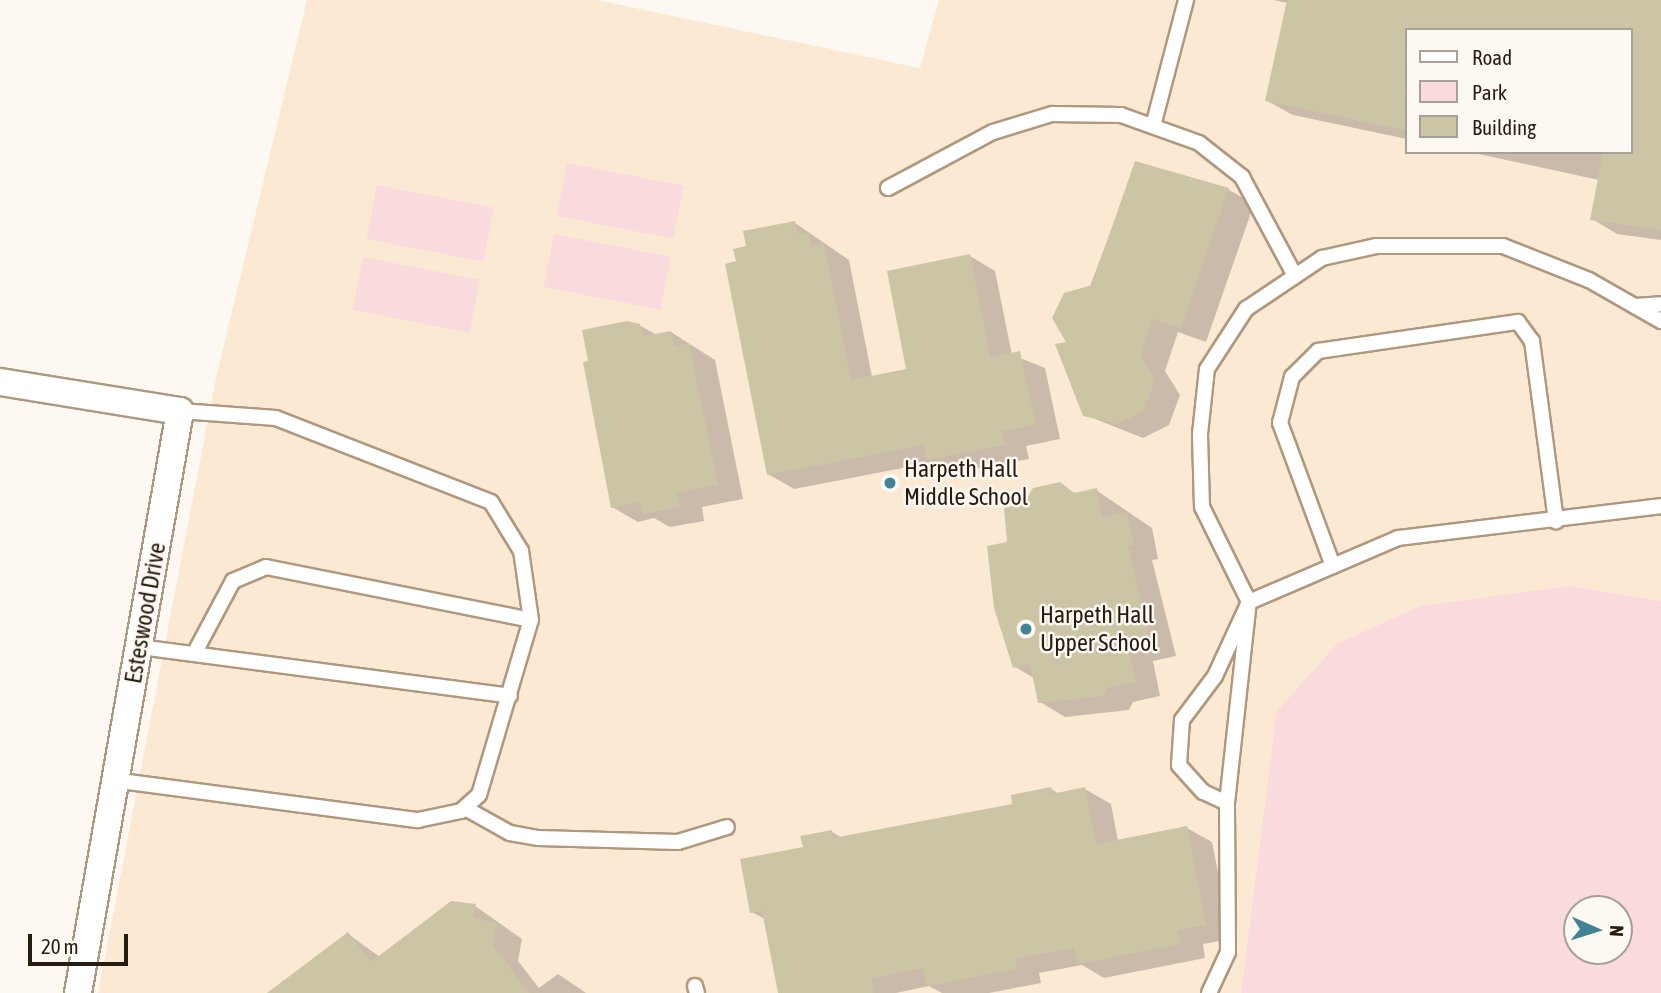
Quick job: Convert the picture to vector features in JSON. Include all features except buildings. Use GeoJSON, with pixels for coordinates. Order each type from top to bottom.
{"type":"FeatureCollection","features":[{"type":"Feature","properties":{"kind":"street"},"geometry":{"type":"LineString","coordinates":[[0,382],[180,411]]}},
{"type":"Feature","properties":{"kind":"street","name":"Esteswood Drive"},"geometry":{"type":"LineString","coordinates":[[78,993],[113,780],[140,647],[180,411]]}},
{"type":"Feature","properties":{"kind":"lane"},"geometry":{"type":"LineString","coordinates":[[1153,126],[1186,0]]}},
{"type":"Feature","properties":{"kind":"lane"},"geometry":{"type":"LineString","coordinates":[[888,188],[993,132],[1052,114],[1121,115],[1199,143],[1241,177],[1295,276]]}},
{"type":"Feature","properties":{"kind":"lane"},"geometry":{"type":"LineString","coordinates":[[1209,993],[1228,951],[1227,803],[1249,602],[1202,508],[1200,434],[1207,369],[1246,309],[1322,258],[1376,246],[1503,246],[1635,306],[1661,321]]}},
{"type":"Feature","properties":{"kind":"lane"},"geometry":{"type":"LineString","coordinates":[[1635,306],[1661,304]]}},
{"type":"Feature","properties":{"kind":"lane"},"geometry":{"type":"LineString","coordinates":[[1333,566],[1280,423],[1292,377],[1318,351],[1518,322],[1532,341],[1556,522]]}},
{"type":"Feature","properties":{"kind":"lane"},"geometry":{"type":"LineString","coordinates":[[113,780],[418,820],[465,808],[479,795],[531,620],[521,551],[491,502],[276,418],[180,411]]}},
{"type":"Feature","properties":{"kind":"lane"},"geometry":{"type":"LineString","coordinates":[[1227,803],[1203,792],[1179,765],[1182,720],[1215,676],[1249,602],[1398,538],[1556,522],[1661,506]]}},
{"type":"Feature","properties":{"kind":"lane"},"geometry":{"type":"LineString","coordinates":[[194,654],[233,581],[266,567],[531,620]]}},
{"type":"Feature","properties":{"kind":"lane"},"geometry":{"type":"LineString","coordinates":[[140,647],[510,696]]}},
{"type":"Feature","properties":{"kind":"lane"},"geometry":{"type":"LineString","coordinates":[[465,808],[510,833],[539,838],[678,842],[727,827]]}},
{"type":"Feature","properties":{"kind":"shaded area"},"geometry":{"type":"Polygon","coordinates":[[[307,0],[597,0],[920,68],[939,0],[1661,0],[1661,993],[98,993],[216,378],[307,0]]]}},
{"type":"Feature","properties":{"kind":"green space"},"geometry":{"type":"Polygon","coordinates":[[[567,163],[684,186],[674,239],[557,216],[567,163]]]}},
{"type":"Feature","properties":{"kind":"green space"},"geometry":{"type":"Polygon","coordinates":[[[377,185],[494,208],[483,262],[367,239],[377,185]]]}},
{"type":"Feature","properties":{"kind":"green space"},"geometry":{"type":"Polygon","coordinates":[[[554,234],[671,257],[661,310],[544,287],[554,234]]]}},
{"type":"Feature","properties":{"kind":"green space"},"geometry":{"type":"Polygon","coordinates":[[[363,257],[480,280],[470,333],[353,310],[363,257]]]}},
{"type":"Feature","properties":{"kind":"green space"},"geometry":{"type":"Polygon","coordinates":[[[1570,586],[1661,601],[1661,993],[1241,993],[1277,711],[1337,644],[1420,606],[1570,586]]]}},
{"type":"Feature","properties":{"kind":"place","name":"Harpeth Hall Middle School"},"geometry":{"type":"Point","coordinates":[890,483]}},
{"type":"Feature","properties":{"kind":"place","name":"Harpeth Hall Upper School"},"geometry":{"type":"Point","coordinates":[1026,629]}}]}
